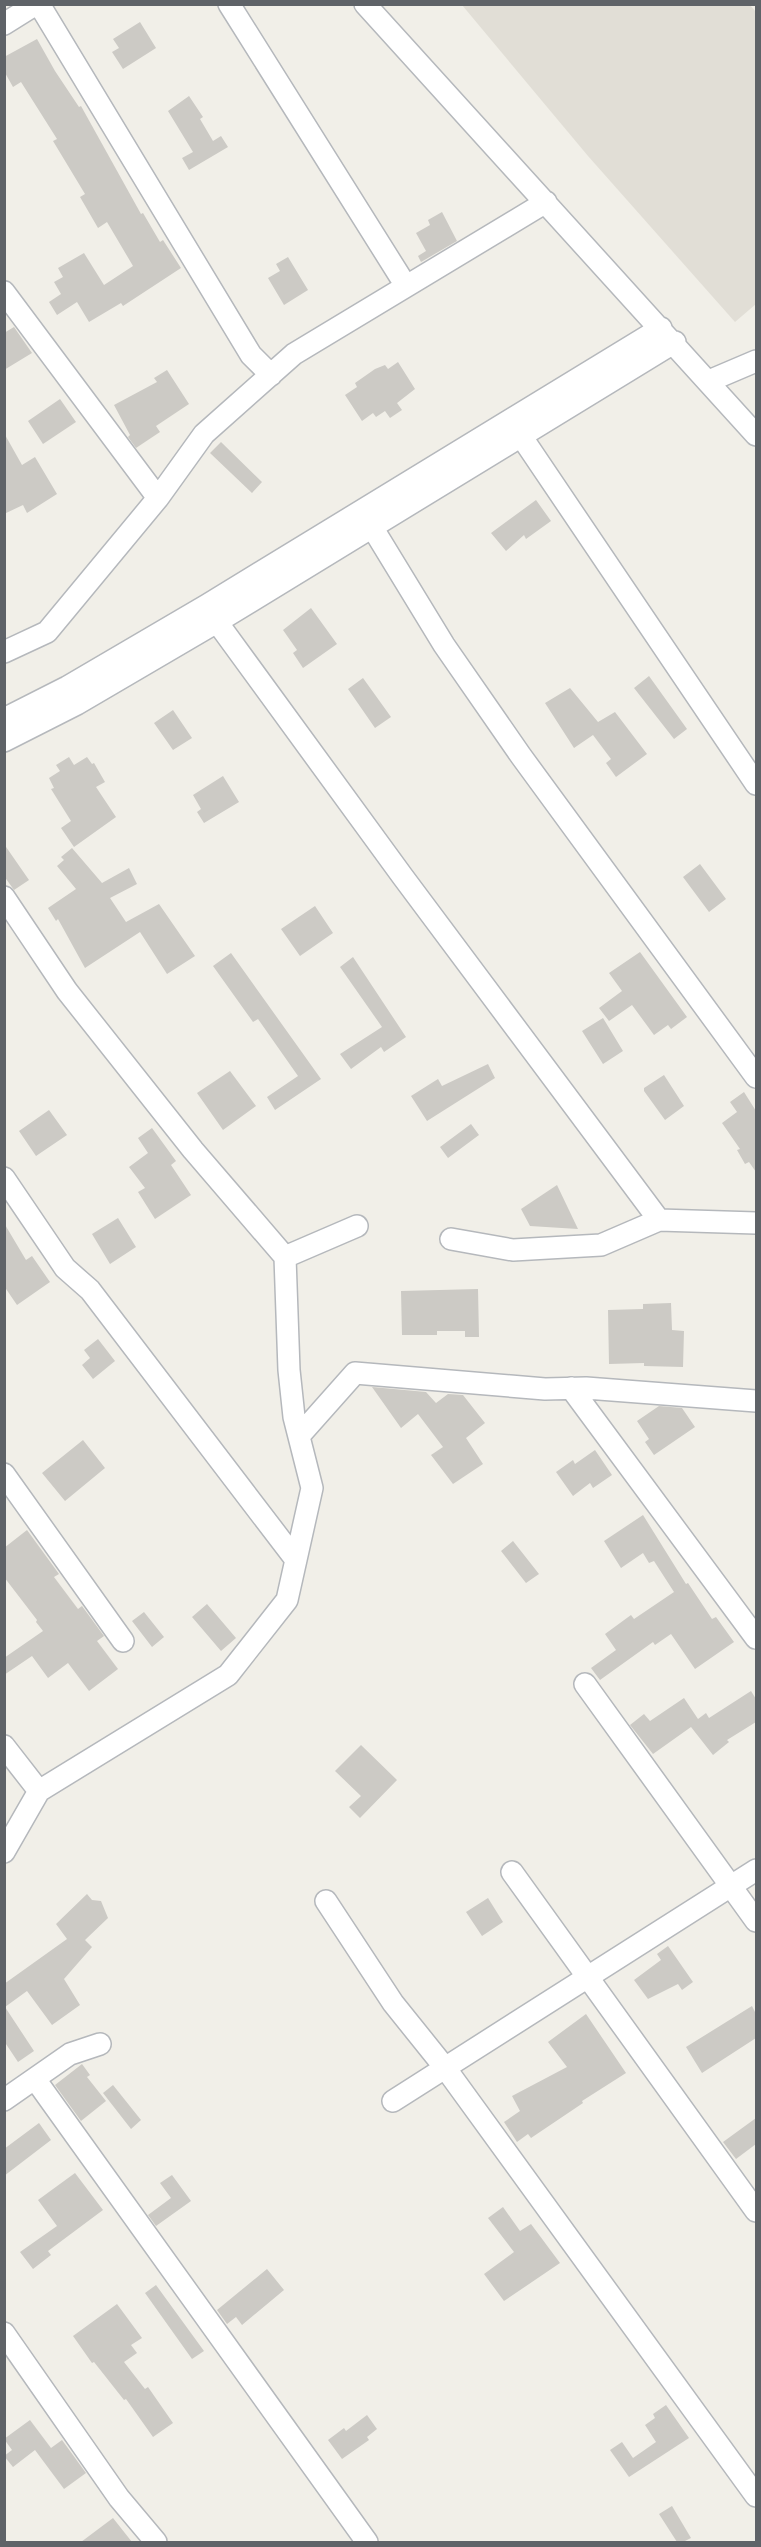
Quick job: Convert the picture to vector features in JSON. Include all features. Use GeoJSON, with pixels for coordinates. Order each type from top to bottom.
{"type":"FeatureCollection","features":[{"type":"Feature","properties":{"kind":"street"},"geometry":{"type":"LineString","coordinates":[[4,24],[37,4],[251,355],[271,375]]}},
{"type":"Feature","properties":{"kind":"street"},"geometry":{"type":"LineString","coordinates":[[229,4],[406,286]]}},
{"type":"Feature","properties":{"kind":"street"},"geometry":{"type":"LineString","coordinates":[[365,4],[668,335],[756,435]]}},
{"type":"Feature","properties":{"kind":"street"},"geometry":{"type":"LineString","coordinates":[[4,652],[47,632],[158,498],[204,434],[294,354],[546,202]]}},
{"type":"Feature","properties":{"kind":"street"},"geometry":{"type":"LineString","coordinates":[[4,292],[158,498]]}},
{"type":"Feature","properties":{"kind":"street"},"geometry":{"type":"LineString","coordinates":[[4,741],[77,704],[217,622],[521,436],[668,335]]}},
{"type":"Feature","properties":{"kind":"street"},"geometry":{"type":"LineString","coordinates":[[4,718],[67,687],[668,335]]}},
{"type":"Feature","properties":{"kind":"street"},"geometry":{"type":"LineString","coordinates":[[709,381],[756,361]]}},
{"type":"Feature","properties":{"kind":"street"},"geometry":{"type":"LineString","coordinates":[[521,436],[756,784]]}},
{"type":"Feature","properties":{"kind":"street"},"geometry":{"type":"LineString","coordinates":[[372,527],[444,645],[514,747],[756,1077]]}},
{"type":"Feature","properties":{"kind":"street"},"geometry":{"type":"LineString","coordinates":[[217,622],[403,877],[659,1220]]}},
{"type":"Feature","properties":{"kind":"street"},"geometry":{"type":"LineString","coordinates":[[4,897],[67,991],[192,1150],[285,1257],[289,1371],[294,1417],[312,1488],[287,1600],[228,1675],[39,1791],[4,1852]]}},
{"type":"Feature","properties":{"kind":"street"},"geometry":{"type":"LineString","coordinates":[[4,1178],[65,1268],[90,1290],[296,1560]]}},
{"type":"Feature","properties":{"kind":"street"},"geometry":{"type":"LineString","coordinates":[[451,1239],[513,1250],[602,1245],[659,1220],[756,1222]]}},
{"type":"Feature","properties":{"kind":"street"},"geometry":{"type":"LineString","coordinates":[[285,1257],[357,1226]]}},
{"type":"Feature","properties":{"kind":"street"},"geometry":{"type":"LineString","coordinates":[[299,1436],[355,1373],[545,1389],[571,1388],[756,1401]]}},
{"type":"Feature","properties":{"kind":"street"},"geometry":{"type":"LineString","coordinates":[[571,1388],[756,1638]]}},
{"type":"Feature","properties":{"kind":"street"},"geometry":{"type":"LineString","coordinates":[[4,1474],[123,1641]]}},
{"type":"Feature","properties":{"kind":"street"},"geometry":{"type":"LineString","coordinates":[[585,1684],[756,1922]]}},
{"type":"Feature","properties":{"kind":"street"},"geometry":{"type":"LineString","coordinates":[[4,1746],[39,1791]]}},
{"type":"Feature","properties":{"kind":"street"},"geometry":{"type":"LineString","coordinates":[[393,2101],[756,1870]]}},
{"type":"Feature","properties":{"kind":"street"},"geometry":{"type":"LineString","coordinates":[[512,1872],[756,2211]]}},
{"type":"Feature","properties":{"kind":"street"},"geometry":{"type":"LineString","coordinates":[[326,1901],[393,2003],[446,2069],[756,2496]]}},
{"type":"Feature","properties":{"kind":"street"},"geometry":{"type":"LineString","coordinates":[[4,2100],[70,2054],[100,2044]]}},
{"type":"Feature","properties":{"kind":"street"},"geometry":{"type":"LineString","coordinates":[[35,2079],[367,2542]]}},
{"type":"Feature","properties":{"kind":"street"},"geometry":{"type":"LineString","coordinates":[[4,2333],[119,2498],[156,2542]]}},
{"type":"Feature","properties":{"kind":"shaded area"},"geometry":{"type":"Polygon","coordinates":[[[462,5],[750,5],[756,12],[756,304],[735,322],[588,156],[462,5]]]}},
{"type":"Feature","properties":{"kind":"building"},"geometry":{"type":"Polygon","coordinates":[[[140,22],[156,48],[123,69],[112,52],[119,48],[113,39],[140,22]]]}},
{"type":"Feature","properties":{"kind":"building"},"geometry":{"type":"Polygon","coordinates":[[[37,39],[55,71],[79,107],[81,106],[141,214],[143,213],[160,242],[163,240],[181,268],[123,306],[121,303],[89,322],[77,302],[57,315],[49,302],[61,294],[54,282],[63,277],[58,268],[84,253],[104,285],[133,266],[107,222],[98,228],[80,197],[85,194],[53,141],[57,139],[21,82],[13,87],[4,71],[4,57],[37,39]]]}},
{"type":"Feature","properties":{"kind":"building"},"geometry":{"type":"Polygon","coordinates":[[[189,96],[203,117],[200,119],[213,141],[221,136],[228,147],[189,170],[182,158],[193,152],[168,111],[189,96]]]}},
{"type":"Feature","properties":{"kind":"building"},"geometry":{"type":"Polygon","coordinates":[[[442,212],[457,241],[421,262],[418,256],[426,251],[416,233],[430,225],[428,220],[442,212]]]}},
{"type":"Feature","properties":{"kind":"building"},"geometry":{"type":"Polygon","coordinates":[[[288,257],[308,290],[284,305],[268,278],[280,271],[276,264],[288,257]]]}},
{"type":"Feature","properties":{"kind":"building"},"geometry":{"type":"Polygon","coordinates":[[[14,327],[32,353],[4,370],[4,333],[14,327]]]}},
{"type":"Feature","properties":{"kind":"building"},"geometry":{"type":"Polygon","coordinates":[[[398,362],[415,389],[397,403],[402,410],[390,418],[385,411],[376,417],[373,413],[362,421],[345,395],[357,387],[355,383],[375,369],[385,365],[388,369],[398,362]]]}},
{"type":"Feature","properties":{"kind":"building"},"geometry":{"type":"Polygon","coordinates":[[[167,370],[189,404],[156,426],[160,432],[136,448],[128,437],[130,435],[114,405],[157,382],[154,378],[167,370]]]}},
{"type":"Feature","properties":{"kind":"building"},"geometry":{"type":"Polygon","coordinates":[[[60,399],[76,422],[43,444],[28,421],[60,399]]]}},
{"type":"Feature","properties":{"kind":"building"},"geometry":{"type":"Polygon","coordinates":[[[4,433],[22,465],[35,457],[57,494],[27,513],[23,505],[4,514],[4,433]]]}},
{"type":"Feature","properties":{"kind":"building"},"geometry":{"type":"Polygon","coordinates":[[[221,442],[262,482],[252,493],[210,453],[221,442]]]}},
{"type":"Feature","properties":{"kind":"building"},"geometry":{"type":"Polygon","coordinates":[[[536,500],[551,521],[526,539],[524,535],[506,551],[491,533],[536,500]]]}},
{"type":"Feature","properties":{"kind":"building"},"geometry":{"type":"Polygon","coordinates":[[[311,608],[337,644],[303,668],[293,653],[297,650],[283,630],[311,608]]]}},
{"type":"Feature","properties":{"kind":"building"},"geometry":{"type":"Polygon","coordinates":[[[649,676],[687,729],[674,739],[634,688],[649,676]]]}},
{"type":"Feature","properties":{"kind":"building"},"geometry":{"type":"Polygon","coordinates":[[[363,678],[391,717],[375,728],[348,689],[363,678]]]}},
{"type":"Feature","properties":{"kind":"building"},"geometry":{"type":"Polygon","coordinates":[[[570,688],[598,722],[615,712],[647,754],[616,777],[606,763],[611,759],[593,735],[574,748],[545,703],[570,688]]]}},
{"type":"Feature","properties":{"kind":"building"},"geometry":{"type":"Polygon","coordinates":[[[173,710],[192,738],[173,750],[154,723],[173,710]]]}},
{"type":"Feature","properties":{"kind":"building"},"geometry":{"type":"Polygon","coordinates":[[[69,757],[74,765],[87,757],[92,764],[94,763],[105,782],[96,787],[116,817],[74,847],[61,828],[71,821],[51,789],[54,788],[49,778],[60,771],[56,765],[69,757]]]}},
{"type":"Feature","properties":{"kind":"building"},"geometry":{"type":"Polygon","coordinates":[[[223,776],[239,802],[204,823],[197,812],[201,809],[193,795],[223,776]]]}},
{"type":"Feature","properties":{"kind":"building"},"geometry":{"type":"Polygon","coordinates":[[[4,844],[29,880],[14,890],[4,876],[4,844]]]}},
{"type":"Feature","properties":{"kind":"building"},"geometry":{"type":"Polygon","coordinates":[[[72,848],[102,883],[129,868],[137,884],[110,898],[126,922],[159,904],[195,956],[167,974],[140,932],[85,968],[58,919],[56,921],[48,908],[76,889],[57,866],[64,860],[61,857],[72,848]]]}},
{"type":"Feature","properties":{"kind":"building"},"geometry":{"type":"Polygon","coordinates":[[[700,864],[726,899],[709,912],[683,877],[700,864]]]}},
{"type":"Feature","properties":{"kind":"building"},"geometry":{"type":"Polygon","coordinates":[[[315,906],[333,933],[300,956],[281,929],[315,906]]]}},
{"type":"Feature","properties":{"kind":"building"},"geometry":{"type":"Polygon","coordinates":[[[640,952],[687,1017],[671,1029],[668,1025],[654,1035],[632,1005],[609,1021],[599,1008],[622,991],[609,973],[640,952]]]}},
{"type":"Feature","properties":{"kind":"building"},"geometry":{"type":"Polygon","coordinates":[[[231,953],[321,1079],[275,1110],[267,1097],[298,1076],[258,1019],[253,1022],[213,966],[231,953]]]}},
{"type":"Feature","properties":{"kind":"building"},"geometry":{"type":"Polygon","coordinates":[[[353,957],[406,1037],[384,1052],[381,1047],[351,1069],[340,1054],[382,1027],[340,967],[353,957]]]}},
{"type":"Feature","properties":{"kind":"building"},"geometry":{"type":"Polygon","coordinates":[[[603,1018],[623,1051],[603,1064],[582,1031],[603,1018]]]}},
{"type":"Feature","properties":{"kind":"building"},"geometry":{"type":"Polygon","coordinates":[[[488,1064],[495,1078],[427,1121],[411,1096],[438,1079],[442,1086],[488,1064]]]}},
{"type":"Feature","properties":{"kind":"building"},"geometry":{"type":"Polygon","coordinates":[[[230,1071],[256,1106],[223,1130],[197,1093],[230,1071]]]}},
{"type":"Feature","properties":{"kind":"building"},"geometry":{"type":"Polygon","coordinates":[[[664,1075],[684,1106],[665,1120],[644,1091],[644,1088],[664,1075]]]}},
{"type":"Feature","properties":{"kind":"building"},"geometry":{"type":"Polygon","coordinates":[[[744,1092],[756,1111],[756,1172],[749,1162],[745,1164],[737,1150],[740,1149],[722,1123],[737,1112],[730,1102],[744,1092]]]}},
{"type":"Feature","properties":{"kind":"building"},"geometry":{"type":"Polygon","coordinates":[[[49,1110],[67,1135],[36,1156],[19,1131],[49,1110]]]}},
{"type":"Feature","properties":{"kind":"building"},"geometry":{"type":"Polygon","coordinates":[[[471,1124],[479,1135],[448,1158],[440,1147],[471,1124]]]}},
{"type":"Feature","properties":{"kind":"building"},"geometry":{"type":"Polygon","coordinates":[[[152,1128],[176,1161],[171,1165],[191,1195],[155,1219],[138,1192],[145,1188],[129,1167],[148,1153],[138,1138],[152,1128]]]}},
{"type":"Feature","properties":{"kind":"building"},"geometry":{"type":"Polygon","coordinates":[[[557,1185],[578,1229],[530,1226],[521,1209],[557,1185]]]}},
{"type":"Feature","properties":{"kind":"building"},"geometry":{"type":"Polygon","coordinates":[[[118,1218],[136,1247],[110,1264],[92,1234],[118,1218]]]}},
{"type":"Feature","properties":{"kind":"building"},"geometry":{"type":"Polygon","coordinates":[[[4,1223],[26,1260],[32,1256],[50,1282],[17,1305],[4,1286],[4,1223]]]}},
{"type":"Feature","properties":{"kind":"building"},"geometry":{"type":"Polygon","coordinates":[[[478,1289],[479,1337],[465,1337],[465,1331],[437,1331],[437,1335],[402,1335],[401,1291],[478,1289]]]}},
{"type":"Feature","properties":{"kind":"building"},"geometry":{"type":"Polygon","coordinates":[[[671,1303],[672,1330],[684,1331],[683,1367],[644,1366],[644,1363],[609,1364],[608,1310],[643,1309],[643,1304],[671,1303]]]}},
{"type":"Feature","properties":{"kind":"building"},"geometry":{"type":"Polygon","coordinates":[[[98,1339],[115,1361],[93,1379],[82,1365],[90,1358],[84,1350],[98,1339]]]}},
{"type":"Feature","properties":{"kind":"building"},"geometry":{"type":"Polygon","coordinates":[[[372,1387],[426,1392],[436,1403],[448,1394],[463,1395],[485,1423],[466,1438],[483,1464],[453,1484],[431,1455],[443,1447],[418,1414],[401,1428],[372,1387]]]}},
{"type":"Feature","properties":{"kind":"building"},"geometry":{"type":"Polygon","coordinates":[[[659,1406],[682,1408],[695,1427],[654,1455],[645,1442],[649,1439],[637,1421],[659,1406]]]}},
{"type":"Feature","properties":{"kind":"building"},"geometry":{"type":"Polygon","coordinates":[[[83,1440],[105,1468],[65,1501],[42,1473],[83,1440]]]}},
{"type":"Feature","properties":{"kind":"building"},"geometry":{"type":"Polygon","coordinates":[[[595,1450],[612,1475],[593,1488],[590,1483],[573,1496],[556,1472],[573,1460],[575,1464],[595,1450]]]}},
{"type":"Feature","properties":{"kind":"building"},"geometry":{"type":"Polygon","coordinates":[[[643,1515],[686,1584],[688,1583],[712,1619],[716,1617],[734,1642],[695,1669],[671,1634],[655,1645],[653,1642],[600,1680],[591,1668],[616,1650],[605,1634],[631,1615],[634,1619],[674,1592],[654,1561],[649,1563],[643,1553],[621,1568],[604,1541],[643,1515]]]}},
{"type":"Feature","properties":{"kind":"building"},"geometry":{"type":"Polygon","coordinates":[[[27,1530],[59,1574],[54,1577],[78,1609],[82,1606],[104,1636],[97,1641],[118,1669],[89,1691],[68,1663],[48,1678],[32,1656],[4,1675],[4,1658],[43,1631],[4,1577],[4,1548],[27,1530]]]}},
{"type":"Feature","properties":{"kind":"building"},"geometry":{"type":"Polygon","coordinates":[[[513,1541],[539,1574],[526,1583],[501,1551],[513,1541]]]}},
{"type":"Feature","properties":{"kind":"building"},"geometry":{"type":"Polygon","coordinates":[[[207,1604],[236,1638],[221,1651],[192,1617],[207,1604]]]}},
{"type":"Feature","properties":{"kind":"building"},"geometry":{"type":"Polygon","coordinates":[[[144,1612],[164,1637],[152,1647],[132,1621],[144,1612]]]}},
{"type":"Feature","properties":{"kind":"building"},"geometry":{"type":"Polygon","coordinates":[[[751,1691],[756,1699],[756,1722],[727,1740],[729,1742],[713,1755],[691,1727],[653,1754],[630,1725],[644,1714],[650,1721],[684,1698],[698,1719],[706,1713],[709,1718],[751,1691]]]}},
{"type":"Feature","properties":{"kind":"building"},"geometry":{"type":"Polygon","coordinates":[[[361,1745],[397,1780],[360,1818],[349,1807],[361,1796],[335,1771],[361,1745]]]}},
{"type":"Feature","properties":{"kind":"building"},"geometry":{"type":"Polygon","coordinates":[[[87,1894],[92,1900],[101,1901],[108,1918],[85,1940],[92,1947],[64,1979],[80,2005],[52,2025],[27,1991],[5,2007],[34,2051],[18,2062],[4,2041],[4,1984],[67,1939],[56,1924],[87,1894]]]}},
{"type":"Feature","properties":{"kind":"building"},"geometry":{"type":"Polygon","coordinates":[[[488,1898],[503,1922],[482,1936],[466,1912],[488,1898]]]}},
{"type":"Feature","properties":{"kind":"building"},"geometry":{"type":"Polygon","coordinates":[[[668,1946],[693,1982],[682,1990],[678,1984],[648,1999],[634,1980],[661,1960],[657,1954],[668,1946]]]}},
{"type":"Feature","properties":{"kind":"building"},"geometry":{"type":"Polygon","coordinates":[[[752,2006],[756,2014],[756,2038],[702,2073],[686,2047],[752,2006]]]}},
{"type":"Feature","properties":{"kind":"building"},"geometry":{"type":"Polygon","coordinates":[[[586,2014],[626,2073],[531,2138],[528,2134],[517,2142],[504,2122],[520,2111],[512,2096],[567,2067],[548,2042],[586,2014]]]}},
{"type":"Feature","properties":{"kind":"building"},"geometry":{"type":"Polygon","coordinates":[[[82,2064],[90,2075],[87,2077],[106,2101],[81,2121],[55,2085],[82,2064]]]}},
{"type":"Feature","properties":{"kind":"building"},"geometry":{"type":"Polygon","coordinates":[[[113,2085],[141,2120],[131,2129],[103,2093],[113,2085]]]}},
{"type":"Feature","properties":{"kind":"building"},"geometry":{"type":"Polygon","coordinates":[[[756,2118],[756,2144],[736,2159],[723,2142],[756,2118]]]}},
{"type":"Feature","properties":{"kind":"building"},"geometry":{"type":"Polygon","coordinates":[[[39,2123],[51,2140],[4,2176],[4,2149],[39,2123]]]}},
{"type":"Feature","properties":{"kind":"building"},"geometry":{"type":"Polygon","coordinates":[[[75,2173],[103,2210],[48,2251],[51,2255],[33,2269],[20,2252],[57,2226],[38,2200],[75,2173]]]}},
{"type":"Feature","properties":{"kind":"building"},"geometry":{"type":"Polygon","coordinates":[[[172,2175],[191,2201],[156,2226],[148,2215],[171,2198],[160,2183],[172,2175]]]}},
{"type":"Feature","properties":{"kind":"building"},"geometry":{"type":"Polygon","coordinates":[[[503,2207],[520,2231],[531,2224],[560,2263],[504,2301],[484,2274],[514,2252],[488,2218],[503,2207]]]}},
{"type":"Feature","properties":{"kind":"building"},"geometry":{"type":"Polygon","coordinates":[[[267,2269],[284,2290],[242,2325],[236,2317],[227,2324],[217,2310],[267,2269]]]}},
{"type":"Feature","properties":{"kind":"building"},"geometry":{"type":"Polygon","coordinates":[[[156,2285],[204,2351],[192,2359],[145,2293],[156,2285]]]}},
{"type":"Feature","properties":{"kind":"building"},"geometry":{"type":"Polygon","coordinates":[[[117,2304],[142,2338],[131,2345],[137,2353],[124,2362],[145,2389],[148,2387],[173,2423],[153,2437],[126,2399],[124,2400],[94,2362],[92,2363],[73,2336],[117,2304]]]}},
{"type":"Feature","properties":{"kind":"building"},"geometry":{"type":"Polygon","coordinates":[[[666,2405],[689,2438],[629,2477],[610,2450],[622,2442],[633,2458],[656,2442],[645,2425],[655,2418],[653,2414],[666,2405]]]}},
{"type":"Feature","properties":{"kind":"building"},"geometry":{"type":"Polygon","coordinates":[[[367,2415],[377,2429],[367,2437],[369,2440],[342,2459],[328,2440],[344,2428],[346,2431],[367,2415]]]}},
{"type":"Feature","properties":{"kind":"building"},"geometry":{"type":"Polygon","coordinates":[[[30,2420],[51,2448],[62,2440],[86,2473],[64,2489],[35,2450],[13,2467],[4,2456],[12,2450],[4,2439],[30,2420]]]}},
{"type":"Feature","properties":{"kind":"building"},"geometry":{"type":"Polygon","coordinates":[[[672,2506],[691,2538],[683,2542],[677,2542],[659,2514],[672,2506]]]}},
{"type":"Feature","properties":{"kind":"building"},"geometry":{"type":"Polygon","coordinates":[[[113,2518],[132,2542],[81,2542],[113,2518]]]}}]}
